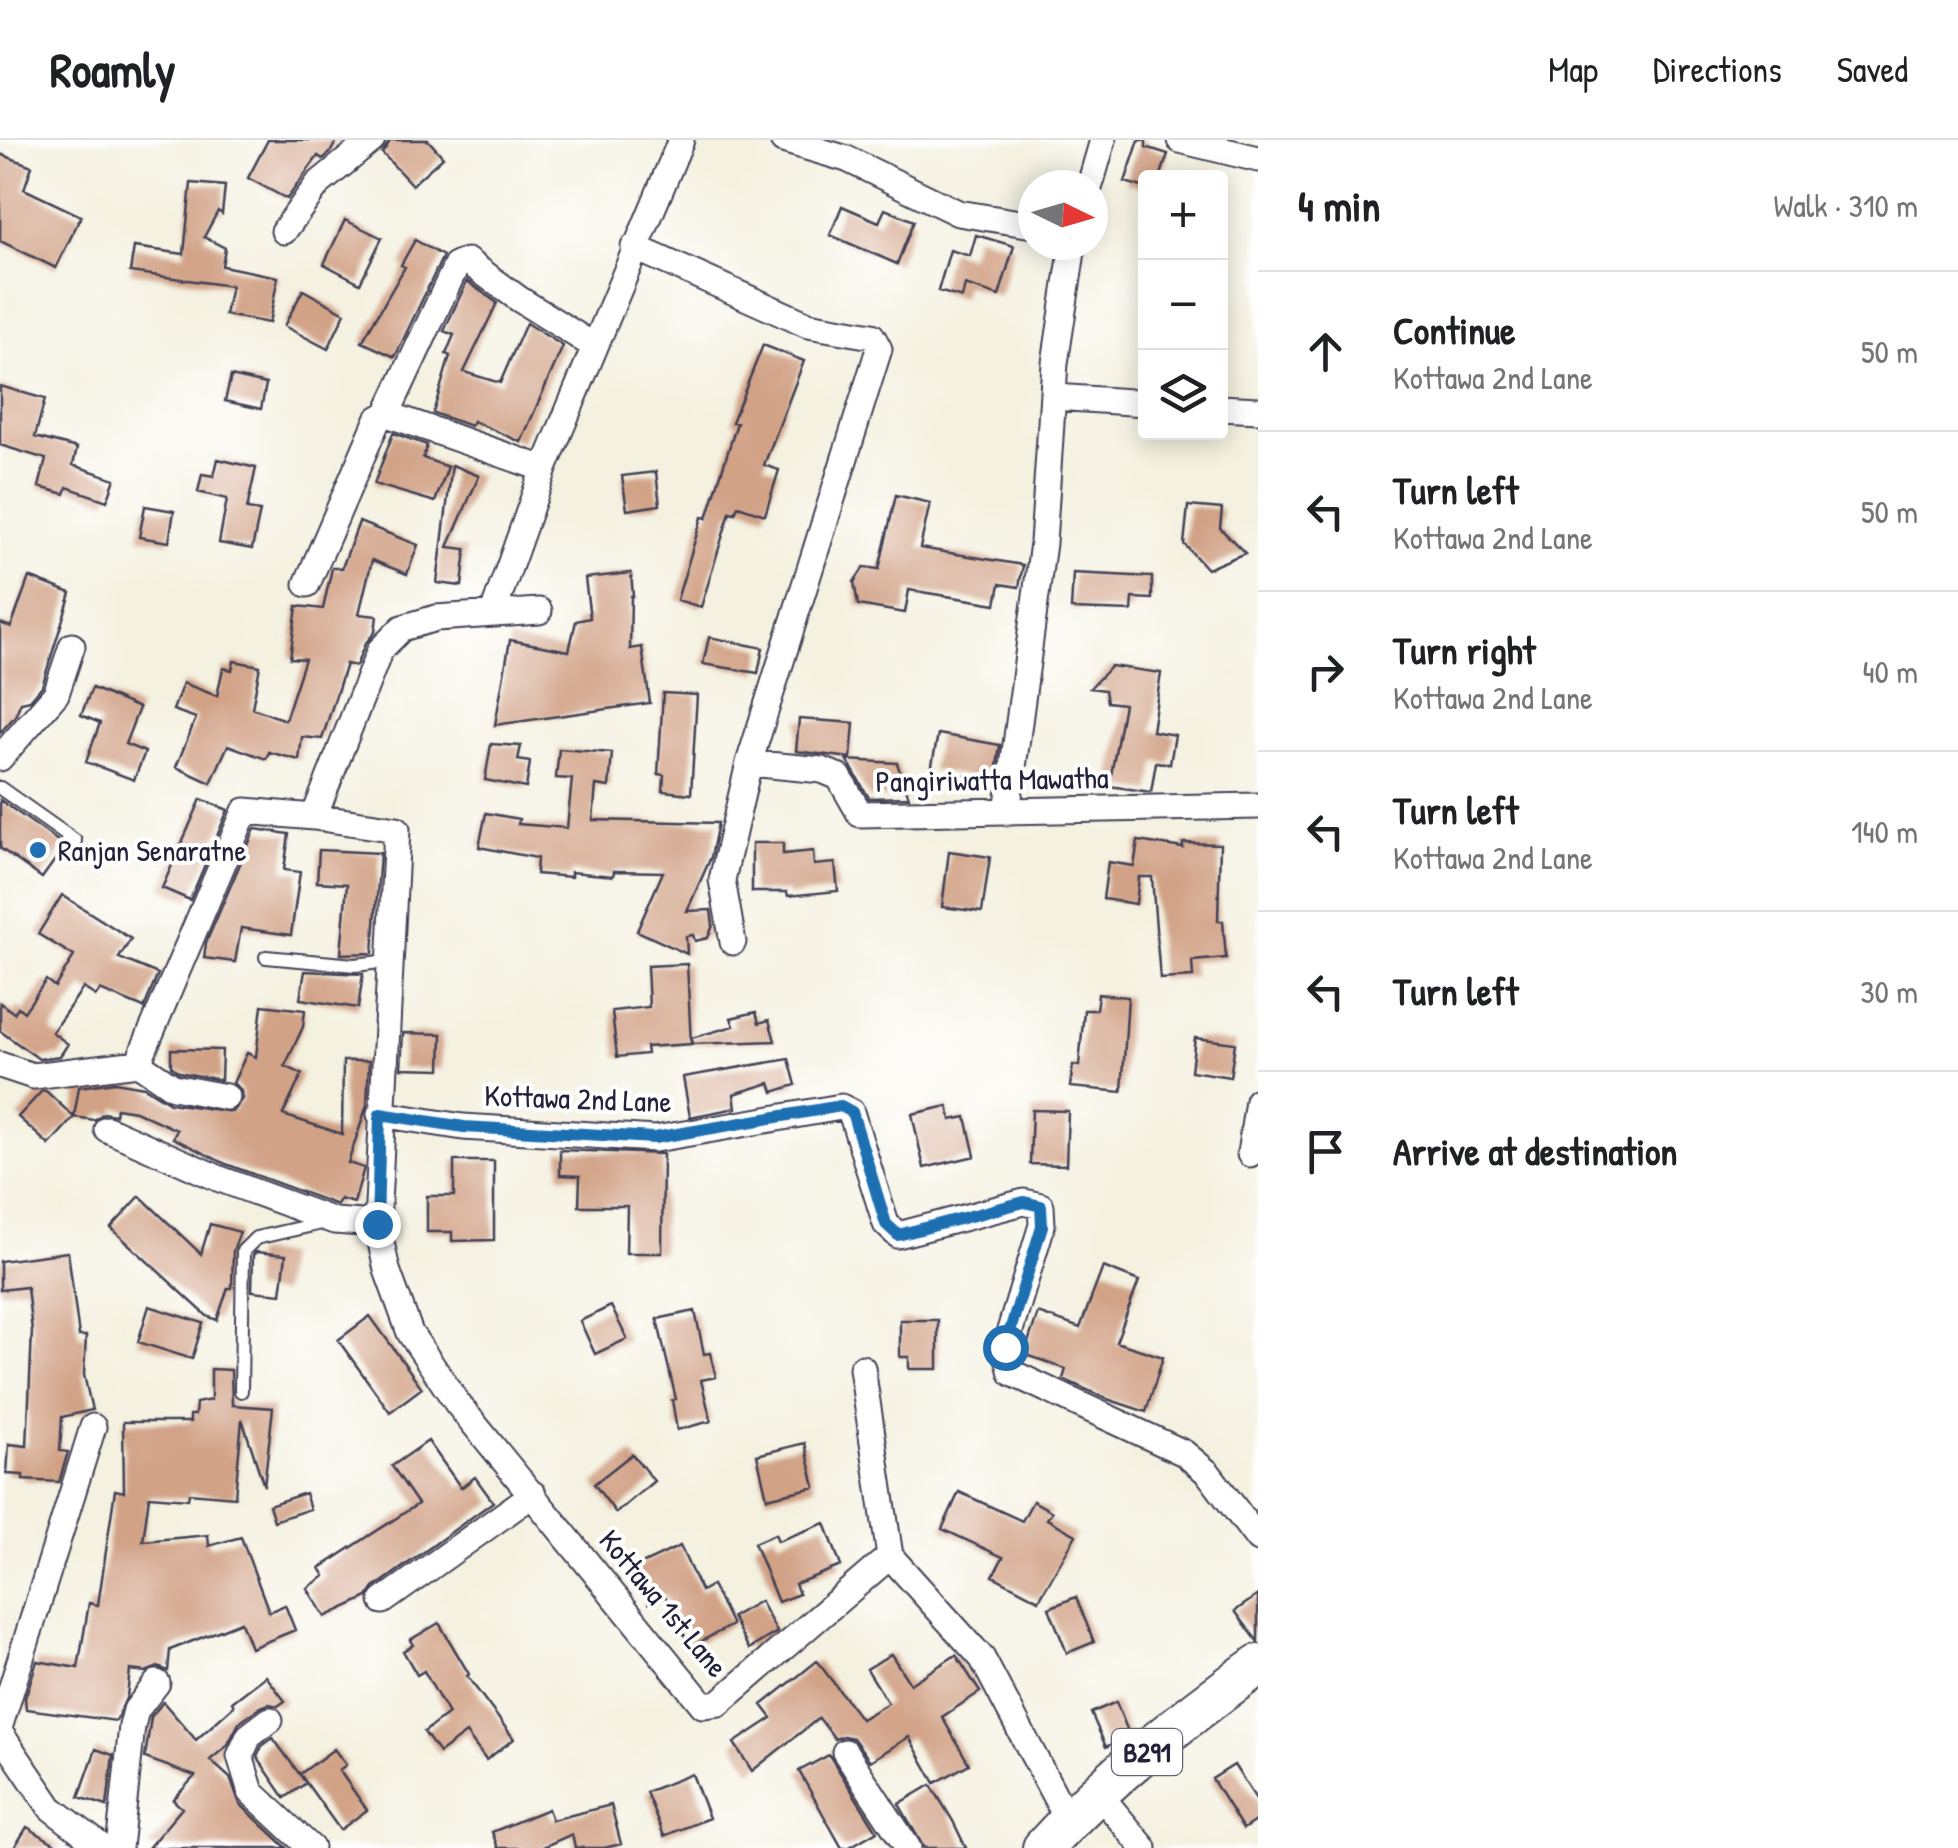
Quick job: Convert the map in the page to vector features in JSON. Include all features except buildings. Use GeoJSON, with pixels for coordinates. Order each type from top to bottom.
{"type":"FeatureCollection","features":[{"type":"Feature","properties":{"kind":"main road","name":"B291"},"geometry":{"type":"LineString","coordinates":[[1056,1834],[1196,1710],[1258,1666]]}},
{"type":"Feature","properties":{"kind":"street"},"geometry":{"type":"LineString","coordinates":[[284,231],[318,184],[372,140]]}},
{"type":"Feature","properties":{"kind":"street"},"geometry":{"type":"LineString","coordinates":[[492,613],[544,469],[680,140]]}},
{"type":"Feature","properties":{"kind":"street"},"geometry":{"type":"LineString","coordinates":[[783,140],[846,159],[958,214],[1018,222]]}},
{"type":"Feature","properties":{"kind":"street"},"geometry":{"type":"LineString","coordinates":[[1094,170],[1103,140]]}},
{"type":"Feature","properties":{"kind":"street"},"geometry":{"type":"LineString","coordinates":[[1180,140],[1258,160]]}},
{"type":"Feature","properties":{"kind":"street"},"geometry":{"type":"LineString","coordinates":[[634,247],[808,324],[872,336],[879,348],[749,763],[722,880],[733,942]]}},
{"type":"Feature","properties":{"kind":"street"},"geometry":{"type":"LineString","coordinates":[[1007,812],[1042,543],[1055,363],[1071,260]]}},
{"type":"Feature","properties":{"kind":"street"},"geometry":{"type":"LineString","coordinates":[[307,584],[378,419],[387,414],[458,264],[467,261],[594,346]]}},
{"type":"Feature","properties":{"kind":"street"},"geometry":{"type":"LineString","coordinates":[[1054,396],[1138,401]]}},
{"type":"Feature","properties":{"kind":"street"},"geometry":{"type":"LineString","coordinates":[[1228,408],[1258,410]]}},
{"type":"Feature","properties":{"kind":"street"},"geometry":{"type":"LineString","coordinates":[[387,414],[544,469]]}},
{"type":"Feature","properties":{"kind":"street"},"geometry":{"type":"LineString","coordinates":[[138,1063],[245,811],[314,816],[380,650],[402,628],[436,618],[539,610]]}},
{"type":"Feature","properties":{"kind":"street"},"geometry":{"type":"LineString","coordinates":[[0,758],[56,694],[72,646]]}},
{"type":"Feature","properties":{"kind":"street","name":"Pangiriwatta Mawatha"},"geometry":{"type":"LineString","coordinates":[[749,763],[822,770],[839,777],[860,814],[1258,806]]}},
{"type":"Feature","properties":{"kind":"street","name":"Kottawa 1st Lane"},"geometry":{"type":"LineString","coordinates":[[314,816],[397,829],[377,1224],[387,1270],[410,1333],[457,1402],[704,1705],[719,1703],[890,1556]]}},
{"type":"Feature","properties":{"kind":"street"},"geometry":{"type":"LineString","coordinates":[[0,1066],[33,1076],[138,1063],[173,1087],[226,1098]]}},
{"type":"Feature","properties":{"kind":"street"},"geometry":{"type":"LineString","coordinates":[[1250,1154],[1258,1101]]}},
{"type":"Feature","properties":{"kind":"street","name":"Kottawa 2nd Lane"},"geometry":{"type":"LineString","coordinates":[[380,1114],[464,1127],[654,1138],[841,1106],[852,1112],[886,1224],[898,1235],[1024,1202],[1041,1206],[1042,1226],[1005,1347],[1012,1373],[1184,1453],[1208,1473],[1258,1539]]}},
{"type":"Feature","properties":{"kind":"street"},"geometry":{"type":"LineString","coordinates":[[107,1129],[220,1179],[334,1221],[377,1224]]}},
{"type":"Feature","properties":{"kind":"street"},"geometry":{"type":"LineString","coordinates":[[862,1368],[890,1556],[982,1658],[1056,1834]]}},
{"type":"Feature","properties":{"kind":"street"},"geometry":{"type":"LineString","coordinates":[[93,1427],[0,1729],[52,1808],[103,1848]]}},
{"type":"Feature","properties":{"kind":"street"},"geometry":{"type":"LineString","coordinates":[[383,1601],[532,1494]]}},
{"type":"Feature","properties":{"kind":"street"},"geometry":{"type":"LineString","coordinates":[[120,1848],[132,1726],[136,1710],[157,1683]]}},
{"type":"Feature","properties":{"kind":"street"},"geometry":{"type":"LineString","coordinates":[[270,1720],[249,1736],[240,1756],[252,1792],[311,1848]]}},
{"type":"Feature","properties":{"kind":"street"},"geometry":{"type":"LineString","coordinates":[[845,1752],[908,1848]]}},
{"type":"Feature","properties":{"kind":"street"},"geometry":{"type":"LineString","coordinates":[[1098,1794],[1144,1848]]}},
{"type":"Feature","properties":{"kind":"lane"},"geometry":{"type":"LineString","coordinates":[[0,788],[76,841]]}},
{"type":"Feature","properties":{"kind":"lane"},"geometry":{"type":"LineString","coordinates":[[266,957],[355,965],[388,961]]}},
{"type":"Feature","properties":{"kind":"lane"},"geometry":{"type":"LineString","coordinates":[[241,1390],[243,1250],[256,1238],[334,1221]]}},
{"type":"Feature","properties":{"kind":"place","name":"Ranjan Senaratne"},"geometry":{"type":"Point","coordinates":[38,850]}},
{"type":"Feature","properties":{"kind":"route"},"geometry":{"type":"LineString","coordinates":[[377,1224],[380,1114],[464,1127],[654,1138],[841,1106],[852,1112],[886,1224],[898,1235],[1024,1202],[1041,1206],[1042,1226],[1005,1347]]}}]}
